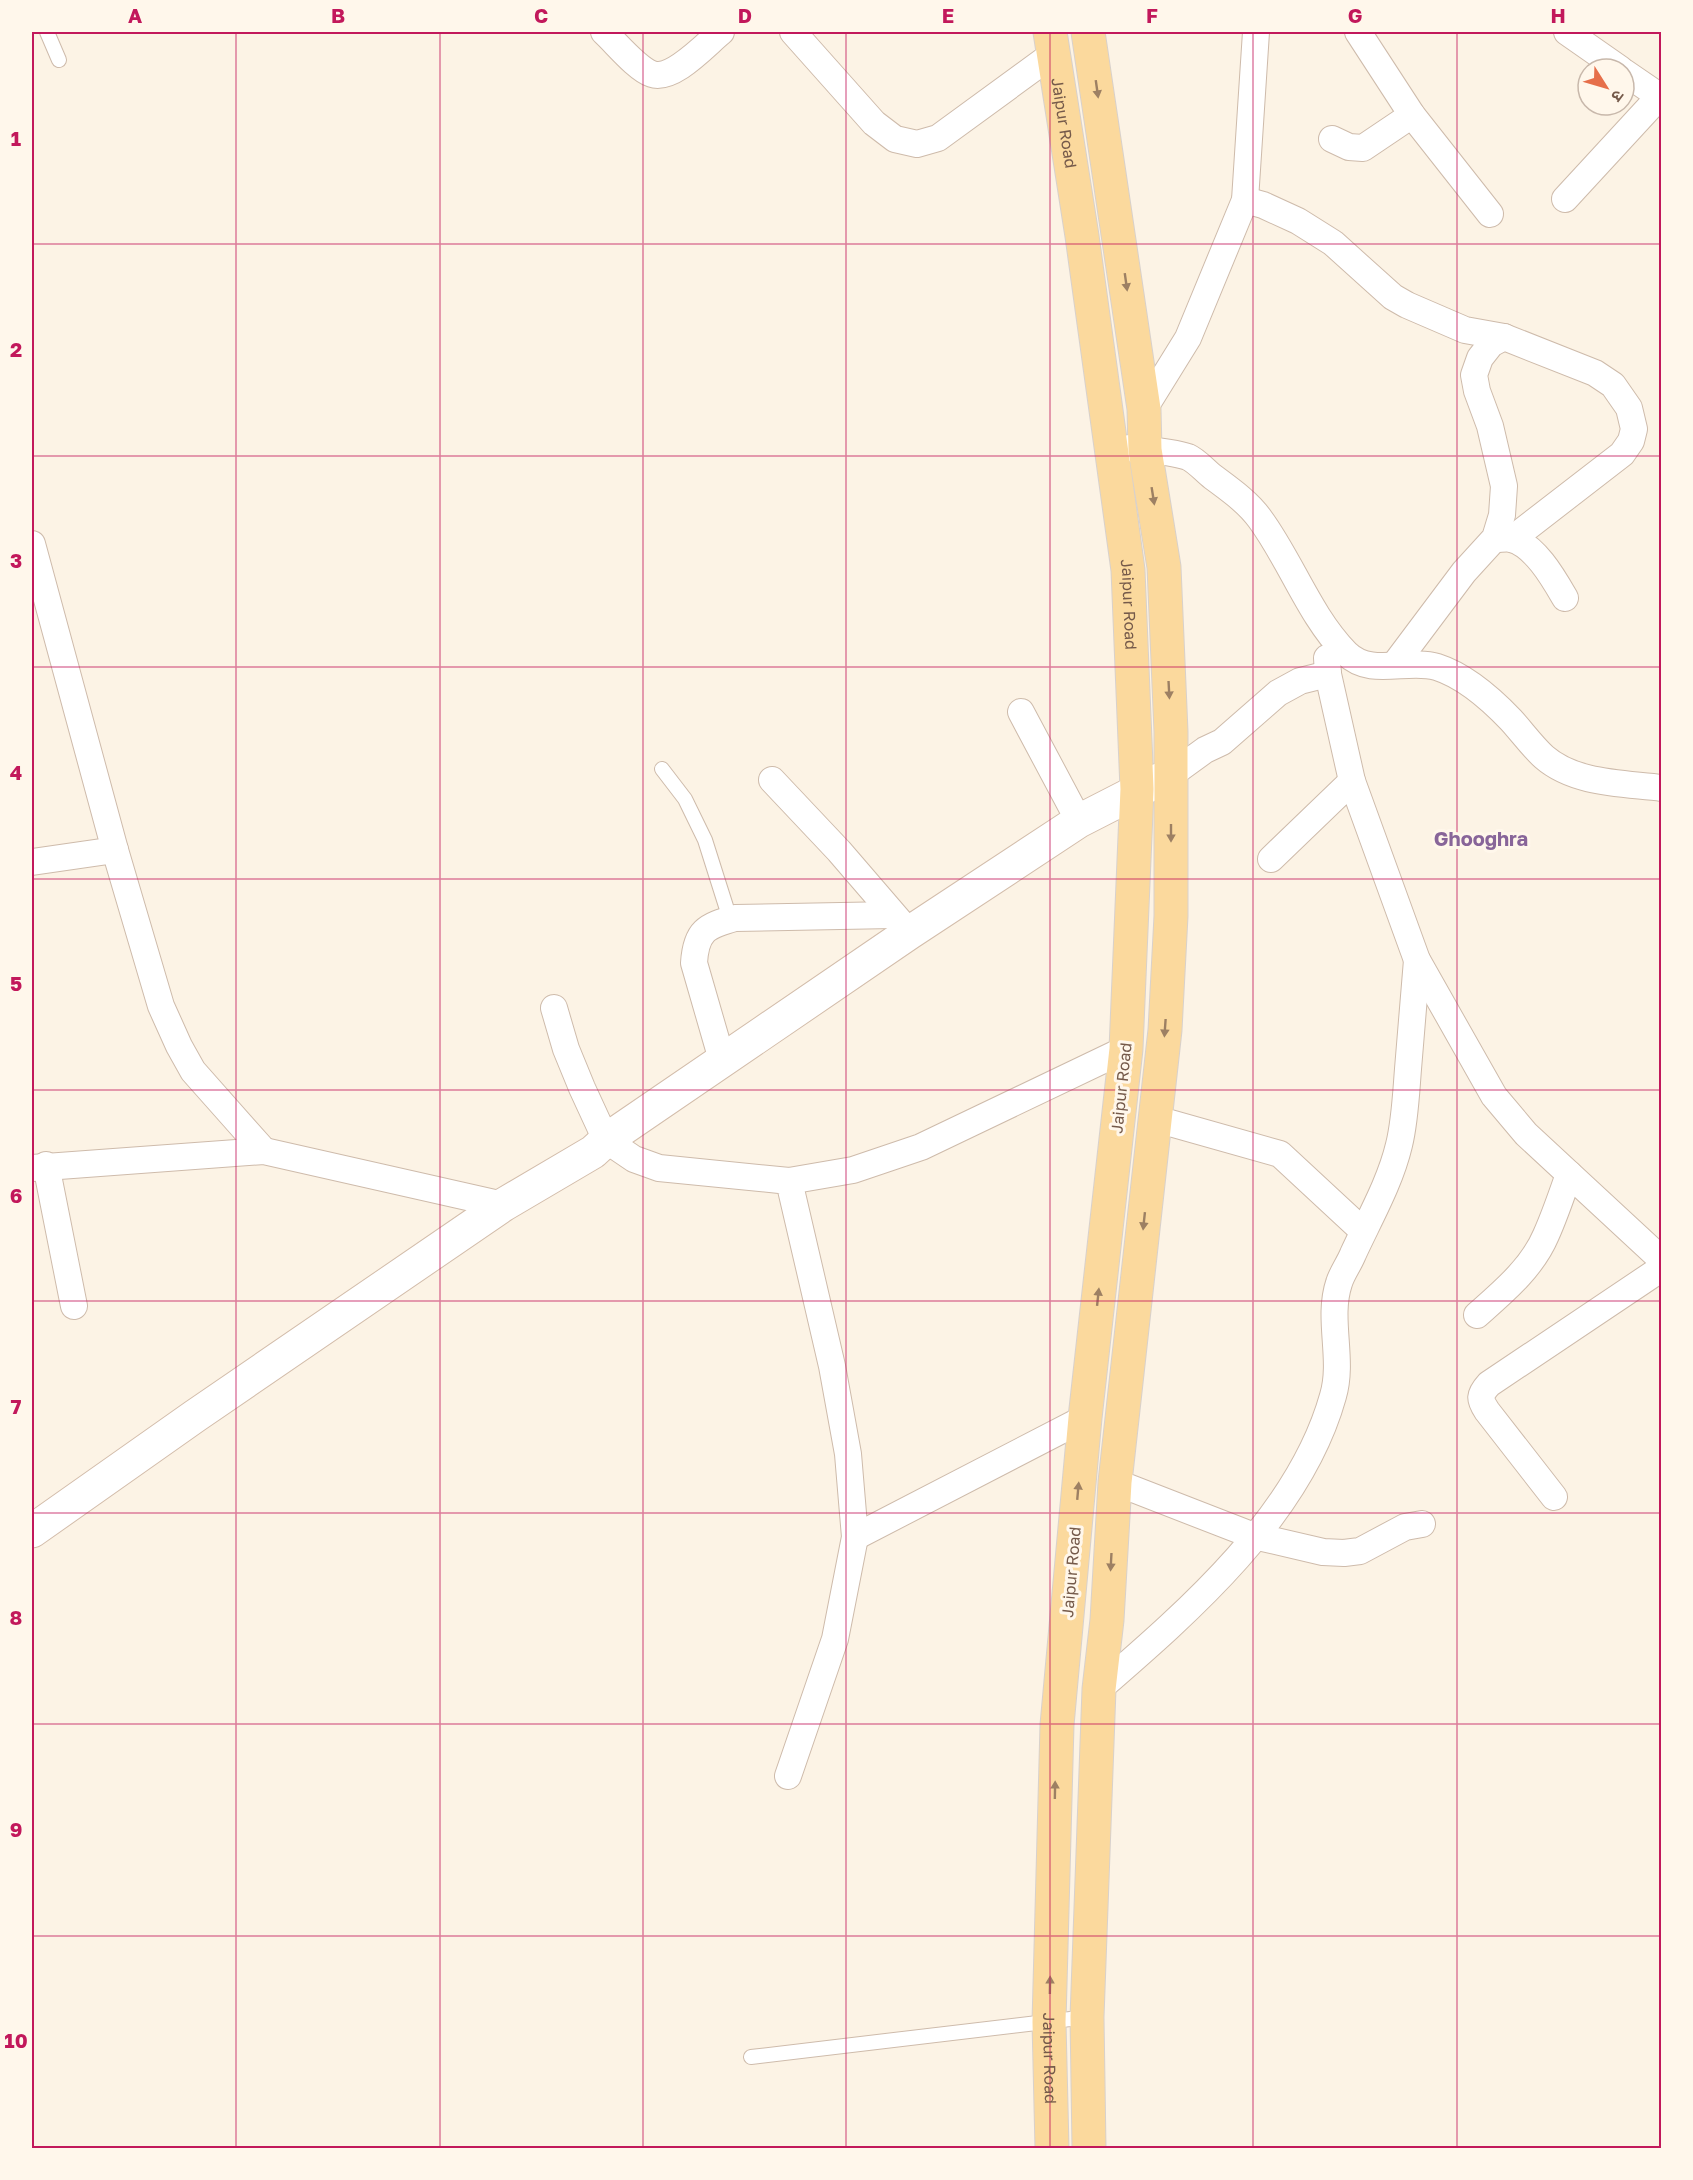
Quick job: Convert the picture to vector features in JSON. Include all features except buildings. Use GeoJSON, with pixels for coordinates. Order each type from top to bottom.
{"type":"FeatureCollection","features":[{"type":"Feature","properties":{"kind":"main road"},"geometry":{"type":"LineString","coordinates":[[1088,32],[1144,409],[1145,450],[1164,567],[1172,774],[1171,916],[1165,1030],[1115,1482],[1107,1620],[1099,1689],[1087,2017],[1089,2148]]}},
{"type":"Feature","properties":{"kind":"main road","name":"Jaipur Road"},"geometry":{"type":"LineString","coordinates":[[1051,43],[1084,248],[1128,570],[1137,789],[1126,1049],[1084,1430],[1057,1725],[1049,2022],[1052,2148]]}},
{"type":"Feature","properties":{"kind":"main road"},"geometry":{"type":"LineString","coordinates":[[1084,1430],[1120,1445]]}},
{"type":"Feature","properties":{"kind":"street"},"geometry":{"type":"LineString","coordinates":[[603,32],[638,65],[651,74],[664,75],[676,70],[721,32]]}},
{"type":"Feature","properties":{"kind":"street"},"geometry":{"type":"LineString","coordinates":[[793,32],[874,123],[895,140],[917,144],[938,138],[1051,43]]}},
{"type":"Feature","properties":{"kind":"street"},"geometry":{"type":"LineString","coordinates":[[1144,409],[1188,338],[1245,200],[1256,32]]}},
{"type":"Feature","properties":{"kind":"street"},"geometry":{"type":"LineString","coordinates":[[1358,32],[1412,115],[1490,214]]}},
{"type":"Feature","properties":{"kind":"street"},"geometry":{"type":"LineString","coordinates":[[1567,32],[1603,57]]}},
{"type":"Feature","properties":{"kind":"street"},"geometry":{"type":"LineString","coordinates":[[1565,199],[1660,97],[1636,80]]}},
{"type":"Feature","properties":{"kind":"street"},"geometry":{"type":"LineString","coordinates":[[1332,139],[1349,147],[1363,148],[1412,115]]}},
{"type":"Feature","properties":{"kind":"street"},"geometry":{"type":"LineString","coordinates":[[1245,200],[1263,205],[1298,221],[1333,243],[1393,297],[1407,305],[1465,330],[1504,338],[1595,373],[1613,385],[1629,408],[1634,429],[1631,441],[1622,454],[1504,539],[1464,572],[1395,664]]}},
{"type":"Feature","properties":{"kind":"street"},"geometry":{"type":"LineString","coordinates":[[1504,338],[1491,344],[1480,358],[1474,375],[1490,426],[1504,486],[1502,515],[1504,539]]}},
{"type":"Feature","properties":{"kind":"street"},"geometry":{"type":"LineString","coordinates":[[1112,447],[1189,458],[1239,497],[1260,518],[1324,625],[1346,654],[1360,664],[1376,667],[1416,663],[1437,667],[1460,677],[1504,713],[1545,758],[1571,773],[1594,780],[1662,788]]}},
{"type":"Feature","properties":{"kind":"street"},"geometry":{"type":"LineString","coordinates":[[1504,539],[1525,547],[1546,567],[1565,598]]}},
{"type":"Feature","properties":{"kind":"street"},"geometry":{"type":"LineString","coordinates":[[32,544],[115,850],[161,1006],[179,1046],[194,1071],[264,1151]]}},
{"type":"Feature","properties":{"kind":"street"},"geometry":{"type":"LineString","coordinates":[[1324,625],[1328,674],[1352,781],[1417,960],[1494,1096],[1526,1134],[1662,1260]]}},
{"type":"Feature","properties":{"kind":"street"},"geometry":{"type":"LineString","coordinates":[[32,1531],[503,1205],[593,1152],[606,1140],[722,1060],[901,924],[1079,821],[1137,789],[1172,774],[1205,750],[1222,742],[1278,693],[1300,681],[1328,674]]}},
{"type":"Feature","properties":{"kind":"street"},"geometry":{"type":"LineString","coordinates":[[1020,712],[1079,821]]}},
{"type":"Feature","properties":{"kind":"street"},"geometry":{"type":"LineString","coordinates":[[772,780],[839,851],[901,924]]}},
{"type":"Feature","properties":{"kind":"street"},"geometry":{"type":"LineString","coordinates":[[1271,859],[1352,781]]}},
{"type":"Feature","properties":{"kind":"street"},"geometry":{"type":"LineString","coordinates":[[32,862],[115,850]]}},
{"type":"Feature","properties":{"kind":"street"},"geometry":{"type":"LineString","coordinates":[[722,1060],[694,963],[695,949],[700,937],[711,925],[730,919],[901,924]]}},
{"type":"Feature","properties":{"kind":"street"},"geometry":{"type":"LineString","coordinates":[[1099,1689],[1178,1621],[1216,1581],[1295,1482],[1319,1437],[1334,1394],[1336,1372],[1334,1308],[1339,1283],[1384,1187],[1399,1146],[1405,1104],[1417,960]]}},
{"type":"Feature","properties":{"kind":"street"},"geometry":{"type":"LineString","coordinates":[[554,1008],[578,1078],[606,1140],[634,1159],[659,1168],[789,1180],[853,1170],[921,1148],[1126,1049]]}},
{"type":"Feature","properties":{"kind":"street"},"geometry":{"type":"LineString","coordinates":[[1156,1119],[1280,1154],[1364,1231]]}},
{"type":"Feature","properties":{"kind":"street"},"geometry":{"type":"LineString","coordinates":[[74,1306],[39,1167],[264,1151],[503,1205]]}},
{"type":"Feature","properties":{"kind":"street"},"geometry":{"type":"LineString","coordinates":[[1477,1315],[1516,1279],[1535,1255],[1546,1237],[1569,1174]]}},
{"type":"Feature","properties":{"kind":"street"},"geometry":{"type":"LineString","coordinates":[[788,1776],[835,1639],[855,1537],[848,1454],[832,1366],[789,1180]]}},
{"type":"Feature","properties":{"kind":"street"},"geometry":{"type":"LineString","coordinates":[[1554,1497],[1487,1411],[1480,1400],[1481,1393],[1489,1384],[1662,1268]]}},
{"type":"Feature","properties":{"kind":"street"},"geometry":{"type":"LineString","coordinates":[[855,1537],[1084,1430]]}},
{"type":"Feature","properties":{"kind":"street"},"geometry":{"type":"LineString","coordinates":[[1115,1482],[1254,1536],[1323,1552],[1360,1551],[1405,1527],[1422,1524]]}},
{"type":"Feature","properties":{"kind":"lane"},"geometry":{"type":"LineString","coordinates":[[47,32],[59,60]]}},
{"type":"Feature","properties":{"kind":"lane"},"geometry":{"type":"LineString","coordinates":[[662,769],[686,799],[701,832],[730,919]]}},
{"type":"Feature","properties":{"kind":"lane"},"geometry":{"type":"LineString","coordinates":[[751,2057],[1087,2017]]}},
{"type":"Feature","properties":{"kind":"district","name":"Ghooghra"},"geometry":{"type":"Point","coordinates":[1481,839]}}]}
